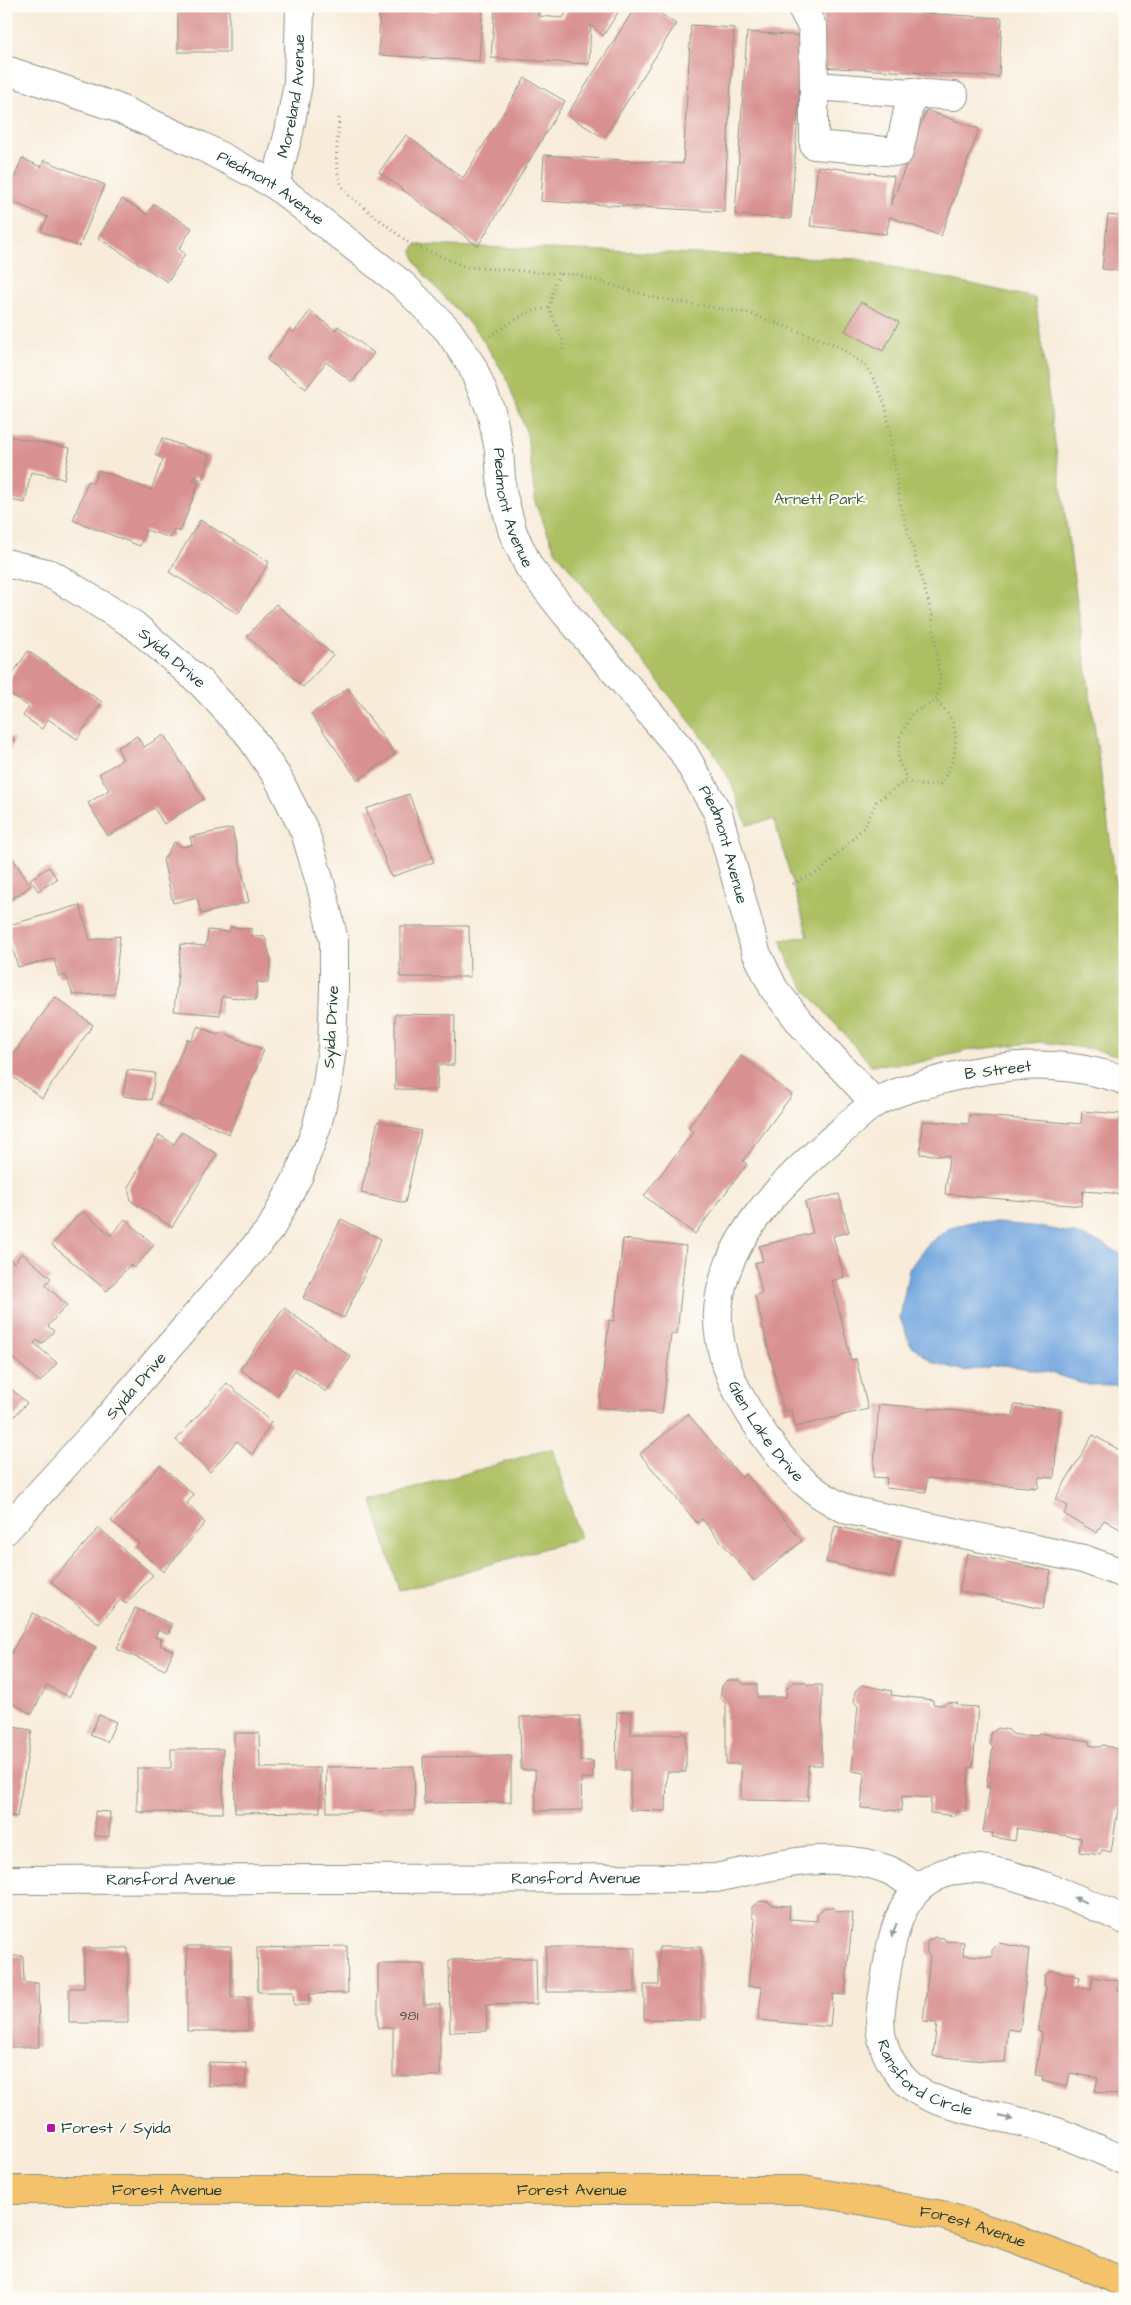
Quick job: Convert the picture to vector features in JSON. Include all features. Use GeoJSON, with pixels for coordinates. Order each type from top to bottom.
{"type":"FeatureCollection","features":[{"type":"Feature","properties":{"kind":"main road","name":"Forest Avenue"},"geometry":{"type":"LineString","coordinates":[[6,2190],[803,2190],[942,2215],[1016,2239],[1125,2283]]}},
{"type":"Feature","properties":{"kind":"street","name":"Moreland Avenue"},"geometry":{"type":"LineString","coordinates":[[275,185],[289,132],[298,83],[300,6]]}},
{"type":"Feature","properties":{"kind":"street"},"geometry":{"type":"LineString","coordinates":[[801,6],[813,28],[814,145],[899,152],[912,92]]}},
{"type":"Feature","properties":{"kind":"street","name":"Piedmont Avenue"},"geometry":{"type":"LineString","coordinates":[[6,70],[115,107],[201,146],[275,185],[403,285],[448,330],[472,366],[491,411],[499,450],[502,492],[513,533],[529,567],[566,614],[683,752],[718,813],[756,952],[774,989],[804,1027],[875,1103]]}},
{"type":"Feature","properties":{"kind":"street"},"geometry":{"type":"LineString","coordinates":[[814,86],[954,96]]}},
{"type":"Feature","properties":{"kind":"street","name":"Syida Drive"},"geometry":{"type":"LineString","coordinates":[[6,563],[52,574],[134,625],[201,683],[247,732],[278,778],[305,832],[322,889],[334,941],[334,988],[332,1047],[327,1084],[316,1129],[298,1175],[271,1228],[106,1420],[6,1530]]}},
{"type":"Feature","properties":{"kind":"street","name":"B Street"},"geometry":{"type":"LineString","coordinates":[[875,1103],[910,1088],[991,1067],[1032,1064],[1077,1068],[1125,1081]]}},
{"type":"Feature","properties":{"kind":"street","name":"Glen Lake Drive"},"geometry":{"type":"LineString","coordinates":[[875,1103],[806,1162],[773,1196],[748,1228],[732,1257],[722,1284],[718,1312],[719,1340],[727,1368],[748,1410],[776,1453],[802,1482],[825,1500],[848,1510],[1083,1559],[1125,1574]]}},
{"type":"Feature","properties":{"kind":"street","name":"Ransford Avenue"},"geometry":{"type":"LineString","coordinates":[[6,1880],[716,1878],[789,1863],[834,1860],[866,1863],[890,1870],[918,1888]]}},
{"type":"Feature","properties":{"kind":"street"},"geometry":{"type":"LineString","coordinates":[[918,1888],[941,1874],[964,1868],[992,1872],[1023,1879],[1082,1901],[1125,1920]]}},
{"type":"Feature","properties":{"kind":"street","name":"Ransford Circle"},"geometry":{"type":"LineString","coordinates":[[918,1888],[905,1903],[891,1938],[880,2021],[883,2043],[894,2069],[912,2087],[931,2099],[1045,2128],[1125,2161]]}},
{"type":"Feature","properties":{"kind":"path"},"geometry":{"type":"LineString","coordinates":[[339,118],[336,166],[339,184],[347,194],[409,243],[466,267],[577,275],[660,299],[748,313],[836,345],[866,366],[878,387],[886,407],[900,503],[932,615],[940,682],[936,700],[912,713],[900,737],[898,760],[909,782],[924,786],[940,784],[948,774],[953,760],[954,730],[949,716],[936,700]]}},
{"type":"Feature","properties":{"kind":"path"},"geometry":{"type":"LineString","coordinates":[[561,274],[555,283],[549,308],[563,341],[563,352]]}},
{"type":"Feature","properties":{"kind":"path"},"geometry":{"type":"LineString","coordinates":[[463,352],[528,312],[549,308]]}},
{"type":"Feature","properties":{"kind":"path"},"geometry":{"type":"LineString","coordinates":[[793,884],[822,870],[865,826],[876,802],[908,779]]}},
{"type":"Feature","properties":{"kind":"green space","name":"Arnett Park"},"geometry":{"type":"Polygon","coordinates":[[[416,245],[857,259],[1035,298],[1125,948],[1125,1057],[1092,1049],[1041,1042],[970,1050],[916,1063],[871,1065],[803,987],[790,965],[781,940],[808,936],[774,819],[747,825],[731,782],[714,752],[555,550],[536,506],[527,434],[506,377],[479,334],[425,276],[416,262],[412,251],[416,245]]]}},
{"type":"Feature","properties":{"kind":"green space"},"geometry":{"type":"Polygon","coordinates":[[[553,1448],[580,1538],[399,1591],[372,1501],[553,1448]]]}},
{"type":"Feature","properties":{"kind":"water"},"geometry":{"type":"Polygon","coordinates":[[[975,1221],[1034,1226],[1072,1233],[1091,1239],[1125,1257],[1125,1385],[1089,1385],[1047,1372],[1004,1365],[964,1371],[932,1362],[910,1344],[900,1318],[909,1269],[927,1245],[950,1227],[975,1221]]]}},
{"type":"Feature","properties":{"kind":"building"},"geometry":{"type":"Polygon","coordinates":[[[178,6],[229,6],[229,52],[178,52],[178,6]]]}},
{"type":"Feature","properties":{"kind":"building"},"geometry":{"type":"Polygon","coordinates":[[[379,6],[421,6],[421,11],[439,11],[439,6],[483,6],[479,61],[379,55],[379,6]]]}},
{"type":"Feature","properties":{"kind":"building"},"geometry":{"type":"Polygon","coordinates":[[[495,6],[539,6],[538,16],[563,18],[570,6],[622,6],[603,36],[591,25],[589,64],[491,58],[495,6]]]}},
{"type":"Feature","properties":{"kind":"building"},"geometry":{"type":"Polygon","coordinates":[[[636,6],[649,6],[676,24],[604,138],[567,115],[636,6]]]}},
{"type":"Feature","properties":{"kind":"building"},"geometry":{"type":"Polygon","coordinates":[[[824,7],[1002,18],[999,77],[820,67],[824,7]]]}},
{"type":"Feature","properties":{"kind":"building"},"geometry":{"type":"Polygon","coordinates":[[[691,25],[734,28],[724,212],[541,201],[544,155],[683,164],[691,25]]]}},
{"type":"Feature","properties":{"kind":"building"},"geometry":{"type":"Polygon","coordinates":[[[747,32],[803,36],[791,219],[735,215],[747,32]]]}},
{"type":"Feature","properties":{"kind":"building"},"geometry":{"type":"Polygon","coordinates":[[[525,78],[565,101],[478,246],[379,172],[406,135],[463,178],[525,78]]]}},
{"type":"Feature","properties":{"kind":"building"},"geometry":{"type":"Polygon","coordinates":[[[926,110],[979,129],[941,236],[890,217],[886,234],[810,226],[818,166],[894,176],[891,205],[926,110]]]}},
{"type":"Feature","properties":{"kind":"building"},"geometry":{"type":"Polygon","coordinates":[[[22,158],[41,167],[44,160],[105,185],[79,247],[41,231],[48,217],[6,199],[22,158]]]}},
{"type":"Feature","properties":{"kind":"building"},"geometry":{"type":"Polygon","coordinates":[[[122,199],[147,214],[154,204],[192,228],[179,249],[185,254],[168,282],[98,238],[122,199]]]}},
{"type":"Feature","properties":{"kind":"building"},"geometry":{"type":"Polygon","coordinates":[[[1108,215],[1125,217],[1125,271],[1102,269],[1108,215]]]}},
{"type":"Feature","properties":{"kind":"building"},"geometry":{"type":"Polygon","coordinates":[[[861,302],[899,322],[883,351],[845,331],[861,302]]]}},
{"type":"Feature","properties":{"kind":"building"},"geometry":{"type":"Polygon","coordinates":[[[310,311],[335,330],[338,326],[374,353],[352,382],[326,362],[306,389],[267,360],[290,329],[294,332],[310,311]]]}},
{"type":"Feature","properties":{"kind":"building"},"geometry":{"type":"Polygon","coordinates":[[[6,436],[70,448],[64,479],[31,472],[25,503],[6,499],[6,436]]]}},
{"type":"Feature","properties":{"kind":"building"},"geometry":{"type":"Polygon","coordinates":[[[162,438],[210,456],[202,480],[194,477],[193,481],[199,482],[180,532],[174,529],[171,538],[146,530],[140,546],[73,520],[88,481],[93,483],[99,470],[151,490],[163,459],[155,455],[162,438]]]}},
{"type":"Feature","properties":{"kind":"building"},"geometry":{"type":"Polygon","coordinates":[[[200,520],[269,562],[238,614],[169,572],[200,520]]]}},
{"type":"Feature","properties":{"kind":"building"},"geometry":{"type":"Polygon","coordinates":[[[276,604],[333,655],[303,687],[247,636],[276,604]]]}},
{"type":"Feature","properties":{"kind":"building"},"geometry":{"type":"Polygon","coordinates":[[[28,651],[102,702],[77,739],[48,719],[42,729],[23,716],[29,707],[6,691],[6,684],[28,651]]]}},
{"type":"Feature","properties":{"kind":"building"},"geometry":{"type":"Polygon","coordinates":[[[348,688],[395,754],[358,780],[311,714],[348,688]]]}},
{"type":"Feature","properties":{"kind":"building"},"geometry":{"type":"Polygon","coordinates":[[[164,735],[204,799],[164,824],[154,808],[108,836],[88,803],[109,790],[99,774],[123,759],[117,748],[137,736],[144,747],[164,735]]]}},
{"type":"Feature","properties":{"kind":"building"},"geometry":{"type":"Polygon","coordinates":[[[6,736],[14,739],[7,760],[6,760],[6,736]]]}},
{"type":"Feature","properties":{"kind":"building"},"geometry":{"type":"Polygon","coordinates":[[[409,794],[434,862],[391,877],[366,809],[409,794]]]}},
{"type":"Feature","properties":{"kind":"building"},"geometry":{"type":"Polygon","coordinates":[[[232,828],[249,902],[201,914],[197,897],[173,903],[163,860],[174,842],[182,847],[192,845],[190,837],[232,828]]]}},
{"type":"Feature","properties":{"kind":"building"},"geometry":{"type":"Polygon","coordinates":[[[6,849],[31,886],[6,903],[6,849]]]}},
{"type":"Feature","properties":{"kind":"building"},"geometry":{"type":"Polygon","coordinates":[[[49,867],[57,879],[38,891],[30,879],[49,867]]]}},
{"type":"Feature","properties":{"kind":"building"},"geometry":{"type":"Polygon","coordinates":[[[80,905],[90,940],[120,936],[114,994],[73,995],[66,975],[59,977],[54,959],[18,967],[6,926],[80,905]]]}},
{"type":"Feature","properties":{"kind":"building"},"geometry":{"type":"Polygon","coordinates":[[[400,926],[469,926],[470,977],[400,977],[400,926]]]}},
{"type":"Feature","properties":{"kind":"building"},"geometry":{"type":"Polygon","coordinates":[[[230,927],[252,929],[252,936],[265,937],[271,960],[268,983],[257,982],[256,1000],[222,996],[220,1015],[174,1011],[181,944],[206,946],[208,930],[229,932],[230,927]]]}},
{"type":"Feature","properties":{"kind":"building"},"geometry":{"type":"Polygon","coordinates":[[[55,997],[93,1025],[42,1098],[6,1072],[6,1064],[55,997]]]}},
{"type":"Feature","properties":{"kind":"building"},"geometry":{"type":"Polygon","coordinates":[[[395,1014],[455,1015],[454,1065],[438,1065],[437,1090],[395,1089],[395,1014]]]}},
{"type":"Feature","properties":{"kind":"building"},"geometry":{"type":"Polygon","coordinates":[[[198,1026],[219,1035],[221,1032],[264,1050],[229,1134],[159,1104],[187,1039],[191,1041],[198,1026]]]}},
{"type":"Feature","properties":{"kind":"building"},"geometry":{"type":"Polygon","coordinates":[[[741,1056],[792,1095],[743,1161],[747,1164],[695,1234],[644,1196],[693,1132],[688,1128],[741,1056]]]}},
{"type":"Feature","properties":{"kind":"building"},"geometry":{"type":"Polygon","coordinates":[[[127,1070],[155,1073],[151,1100],[123,1096],[127,1070]]]}},
{"type":"Feature","properties":{"kind":"building"},"geometry":{"type":"Polygon","coordinates":[[[1082,1111],[1121,1114],[1119,1123],[1125,1123],[1125,1194],[1083,1191],[1081,1206],[945,1194],[949,1156],[920,1154],[922,1121],[969,1124],[969,1115],[1081,1124],[1082,1111]]]}},
{"type":"Feature","properties":{"kind":"building"},"geometry":{"type":"Polygon","coordinates":[[[378,1121],[421,1131],[405,1203],[361,1193],[378,1121]]]}},
{"type":"Feature","properties":{"kind":"building"},"geometry":{"type":"Polygon","coordinates":[[[182,1132],[217,1154],[172,1227],[131,1201],[128,1187],[159,1135],[174,1144],[182,1132]]]}},
{"type":"Feature","properties":{"kind":"building"},"geometry":{"type":"Polygon","coordinates":[[[839,1194],[849,1232],[833,1236],[844,1277],[832,1281],[851,1360],[856,1359],[868,1409],[796,1427],[791,1410],[784,1412],[755,1295],[762,1293],[755,1263],[763,1261],[759,1246],[813,1233],[805,1202],[839,1194]]]}},
{"type":"Feature","properties":{"kind":"building"},"geometry":{"type":"Polygon","coordinates":[[[82,1211],[111,1235],[125,1219],[154,1245],[134,1268],[130,1265],[107,1291],[52,1245],[82,1211]]]}},
{"type":"Feature","properties":{"kind":"building"},"geometry":{"type":"Polygon","coordinates":[[[341,1219],[381,1239],[344,1318],[303,1298],[341,1219]]]}},
{"type":"Feature","properties":{"kind":"building"},"geometry":{"type":"Polygon","coordinates":[[[623,1239],[686,1246],[677,1334],[671,1334],[662,1414],[599,1407],[609,1320],[614,1321],[623,1239]]]}},
{"type":"Feature","properties":{"kind":"building"},"geometry":{"type":"Polygon","coordinates":[[[22,1253],[51,1278],[45,1285],[67,1305],[48,1326],[54,1331],[42,1344],[37,1340],[34,1343],[57,1363],[40,1382],[6,1352],[6,1264],[10,1259],[14,1263],[22,1253]]]}},
{"type":"Feature","properties":{"kind":"building"},"geometry":{"type":"Polygon","coordinates":[[[284,1308],[351,1357],[326,1392],[295,1370],[277,1396],[240,1369],[284,1308]]]}},
{"type":"Feature","properties":{"kind":"building"},"geometry":{"type":"Polygon","coordinates":[[[227,1383],[271,1422],[252,1455],[237,1441],[210,1472],[176,1440],[227,1383]]]}},
{"type":"Feature","properties":{"kind":"building"},"geometry":{"type":"Polygon","coordinates":[[[6,1384],[27,1403],[6,1425],[6,1384]]]}},
{"type":"Feature","properties":{"kind":"building"},"geometry":{"type":"Polygon","coordinates":[[[879,1404],[1013,1416],[1014,1405],[1060,1409],[1054,1478],[1039,1477],[1038,1488],[927,1478],[926,1492],[886,1488],[887,1478],[873,1477],[879,1404]]]}},
{"type":"Feature","properties":{"kind":"building"},"geometry":{"type":"Polygon","coordinates":[[[688,1414],[742,1478],[746,1474],[802,1541],[754,1581],[702,1519],[697,1523],[640,1454],[688,1414]]]}},
{"type":"Feature","properties":{"kind":"building"},"geometry":{"type":"Polygon","coordinates":[[[1093,1435],[1125,1453],[1125,1532],[1104,1520],[1097,1533],[1064,1514],[1068,1506],[1055,1499],[1093,1435]]]}},
{"type":"Feature","properties":{"kind":"building"},"geometry":{"type":"Polygon","coordinates":[[[160,1465],[194,1495],[187,1503],[205,1523],[163,1572],[135,1546],[139,1543],[111,1521],[160,1465]]]}},
{"type":"Feature","properties":{"kind":"building"},"geometry":{"type":"Polygon","coordinates":[[[835,1526],[900,1541],[892,1577],[826,1562],[835,1526]]]}},
{"type":"Feature","properties":{"kind":"building"},"geometry":{"type":"Polygon","coordinates":[[[99,1528],[153,1575],[126,1604],[120,1600],[99,1624],[51,1582],[99,1528]]]}},
{"type":"Feature","properties":{"kind":"building"},"geometry":{"type":"Polygon","coordinates":[[[967,1554],[1051,1571],[1043,1609],[959,1591],[967,1554]]]}},
{"type":"Feature","properties":{"kind":"building"},"geometry":{"type":"Polygon","coordinates":[[[135,1608],[172,1624],[168,1634],[158,1630],[155,1637],[162,1639],[160,1645],[173,1651],[165,1670],[117,1649],[135,1608]]]}},
{"type":"Feature","properties":{"kind":"building"},"geometry":{"type":"Polygon","coordinates":[[[33,1613],[96,1647],[69,1697],[47,1685],[32,1714],[6,1700],[6,1662],[33,1613]]]}},
{"type":"Feature","properties":{"kind":"building"},"geometry":{"type":"Polygon","coordinates":[[[727,1680],[739,1680],[743,1684],[757,1684],[757,1697],[786,1697],[787,1688],[793,1682],[822,1685],[822,1765],[808,1765],[808,1801],[741,1800],[741,1764],[726,1764],[726,1704],[720,1697],[722,1686],[727,1680]]]}},
{"type":"Feature","properties":{"kind":"building"},"geometry":{"type":"Polygon","coordinates":[[[862,1685],[892,1691],[891,1695],[933,1700],[933,1704],[943,1705],[947,1702],[957,1703],[960,1706],[978,1707],[973,1768],[969,1767],[965,1811],[956,1811],[956,1816],[930,1813],[931,1798],[902,1796],[901,1811],[861,1808],[864,1773],[852,1771],[858,1706],[854,1702],[855,1691],[862,1685]]]}},
{"type":"Feature","properties":{"kind":"building"},"geometry":{"type":"Polygon","coordinates":[[[617,1712],[631,1712],[631,1734],[686,1734],[686,1772],[667,1772],[666,1811],[630,1810],[630,1770],[616,1770],[617,1712]]]}},
{"type":"Feature","properties":{"kind":"building"},"geometry":{"type":"Polygon","coordinates":[[[99,1715],[116,1722],[107,1742],[90,1735],[99,1715]]]}},
{"type":"Feature","properties":{"kind":"building"},"geometry":{"type":"Polygon","coordinates":[[[580,1716],[580,1761],[593,1761],[593,1778],[581,1778],[582,1810],[536,1811],[535,1770],[521,1770],[520,1717],[580,1716]]]}},
{"type":"Feature","properties":{"kind":"building"},"geometry":{"type":"Polygon","coordinates":[[[6,1726],[32,1730],[17,1817],[6,1815],[6,1726]]]}},
{"type":"Feature","properties":{"kind":"building"},"geometry":{"type":"Polygon","coordinates":[[[998,1728],[1009,1730],[1012,1734],[1024,1736],[1038,1736],[1038,1733],[1089,1741],[1089,1745],[1099,1747],[1103,1745],[1125,1751],[1125,1792],[1122,1809],[1118,1809],[1111,1852],[1102,1850],[1100,1855],[1079,1852],[1081,1838],[1017,1828],[1015,1841],[992,1837],[993,1833],[983,1832],[990,1787],[986,1787],[993,1747],[990,1744],[991,1733],[998,1728]]]}},
{"type":"Feature","properties":{"kind":"building"},"geometry":{"type":"Polygon","coordinates":[[[234,1733],[259,1733],[260,1768],[320,1768],[320,1812],[235,1813],[234,1733]]]}},
{"type":"Feature","properties":{"kind":"building"},"geometry":{"type":"Polygon","coordinates":[[[171,1749],[223,1749],[223,1813],[137,1812],[137,1768],[171,1768],[171,1749]]]}},
{"type":"Feature","properties":{"kind":"building"},"geometry":{"type":"Polygon","coordinates":[[[511,1756],[511,1802],[424,1803],[423,1757],[511,1756]]]}},
{"type":"Feature","properties":{"kind":"building"},"geometry":{"type":"Polygon","coordinates":[[[414,1766],[415,1811],[327,1812],[326,1767],[414,1766]]]}},
{"type":"Feature","properties":{"kind":"building"},"geometry":{"type":"Polygon","coordinates":[[[95,1811],[110,1812],[109,1837],[95,1836],[95,1811]]]}},
{"type":"Feature","properties":{"kind":"building"},"geometry":{"type":"Polygon","coordinates":[[[760,1901],[769,1902],[771,1905],[790,1906],[789,1919],[817,1921],[817,1914],[825,1907],[853,1913],[845,1995],[833,1994],[830,2027],[758,2020],[762,1987],[748,1986],[755,1920],[752,1917],[752,1907],[760,1901]]]}},
{"type":"Feature","properties":{"kind":"building"},"geometry":{"type":"Polygon","coordinates":[[[935,1937],[944,1938],[946,1941],[964,1942],[963,1955],[992,1957],[992,1950],[999,1943],[1029,1949],[1020,2031],[1008,2029],[1005,2063],[933,2056],[937,2023],[923,2022],[930,1956],[927,1953],[927,1942],[935,1937]]]}},
{"type":"Feature","properties":{"kind":"building"},"geometry":{"type":"Polygon","coordinates":[[[187,1946],[231,1946],[231,1997],[248,1997],[248,2031],[187,2031],[187,1946]]]}},
{"type":"Feature","properties":{"kind":"building"},"geometry":{"type":"Polygon","coordinates":[[[347,1946],[348,1993],[309,1994],[309,2005],[294,2005],[293,1992],[258,1992],[257,1948],[347,1946]]]}},
{"type":"Feature","properties":{"kind":"building"},"geometry":{"type":"Polygon","coordinates":[[[546,1947],[635,1947],[635,1992],[546,1992],[546,1947]]]}},
{"type":"Feature","properties":{"kind":"building"},"geometry":{"type":"Polygon","coordinates":[[[659,1947],[701,1947],[701,2020],[644,2019],[644,1985],[659,1985],[659,1947]]]}},
{"type":"Feature","properties":{"kind":"building"},"geometry":{"type":"Polygon","coordinates":[[[84,1948],[128,1948],[128,2023],[69,2023],[69,1988],[84,1988],[84,1948]]]}},
{"type":"Feature","properties":{"kind":"building"},"geometry":{"type":"Polygon","coordinates":[[[6,1956],[23,1956],[24,1983],[38,1983],[39,2047],[6,2047],[6,1956]]]}},
{"type":"Feature","properties":{"kind":"building"},"geometry":{"type":"Polygon","coordinates":[[[536,1958],[537,2004],[486,2005],[487,2031],[450,2032],[449,1960],[536,1958]]]}},
{"type":"Feature","properties":{"kind":"building"},"geometry":{"type":"Polygon","coordinates":[[[378,1964],[424,1964],[424,2004],[440,2004],[440,2076],[393,2076],[393,2027],[378,2028],[378,1964]]]}},
{"type":"Feature","properties":{"kind":"building"},"geometry":{"type":"Polygon","coordinates":[[[1051,1970],[1080,1977],[1078,1987],[1091,1990],[1093,1977],[1119,1981],[1118,1991],[1125,1992],[1125,2096],[1095,2091],[1098,2078],[1070,2073],[1067,2087],[1042,2081],[1043,2076],[1035,2075],[1042,2032],[1038,2031],[1046,1988],[1044,1984],[1045,1975],[1051,1970]]]}},
{"type":"Feature","properties":{"kind":"building"},"geometry":{"type":"Polygon","coordinates":[[[209,2062],[246,2063],[245,2086],[208,2086],[209,2062]]]}},
{"type":"Feature","properties":{"kind":"place","name":"Forest / Syida"},"geometry":{"type":"Point","coordinates":[51,2128]}}]}
